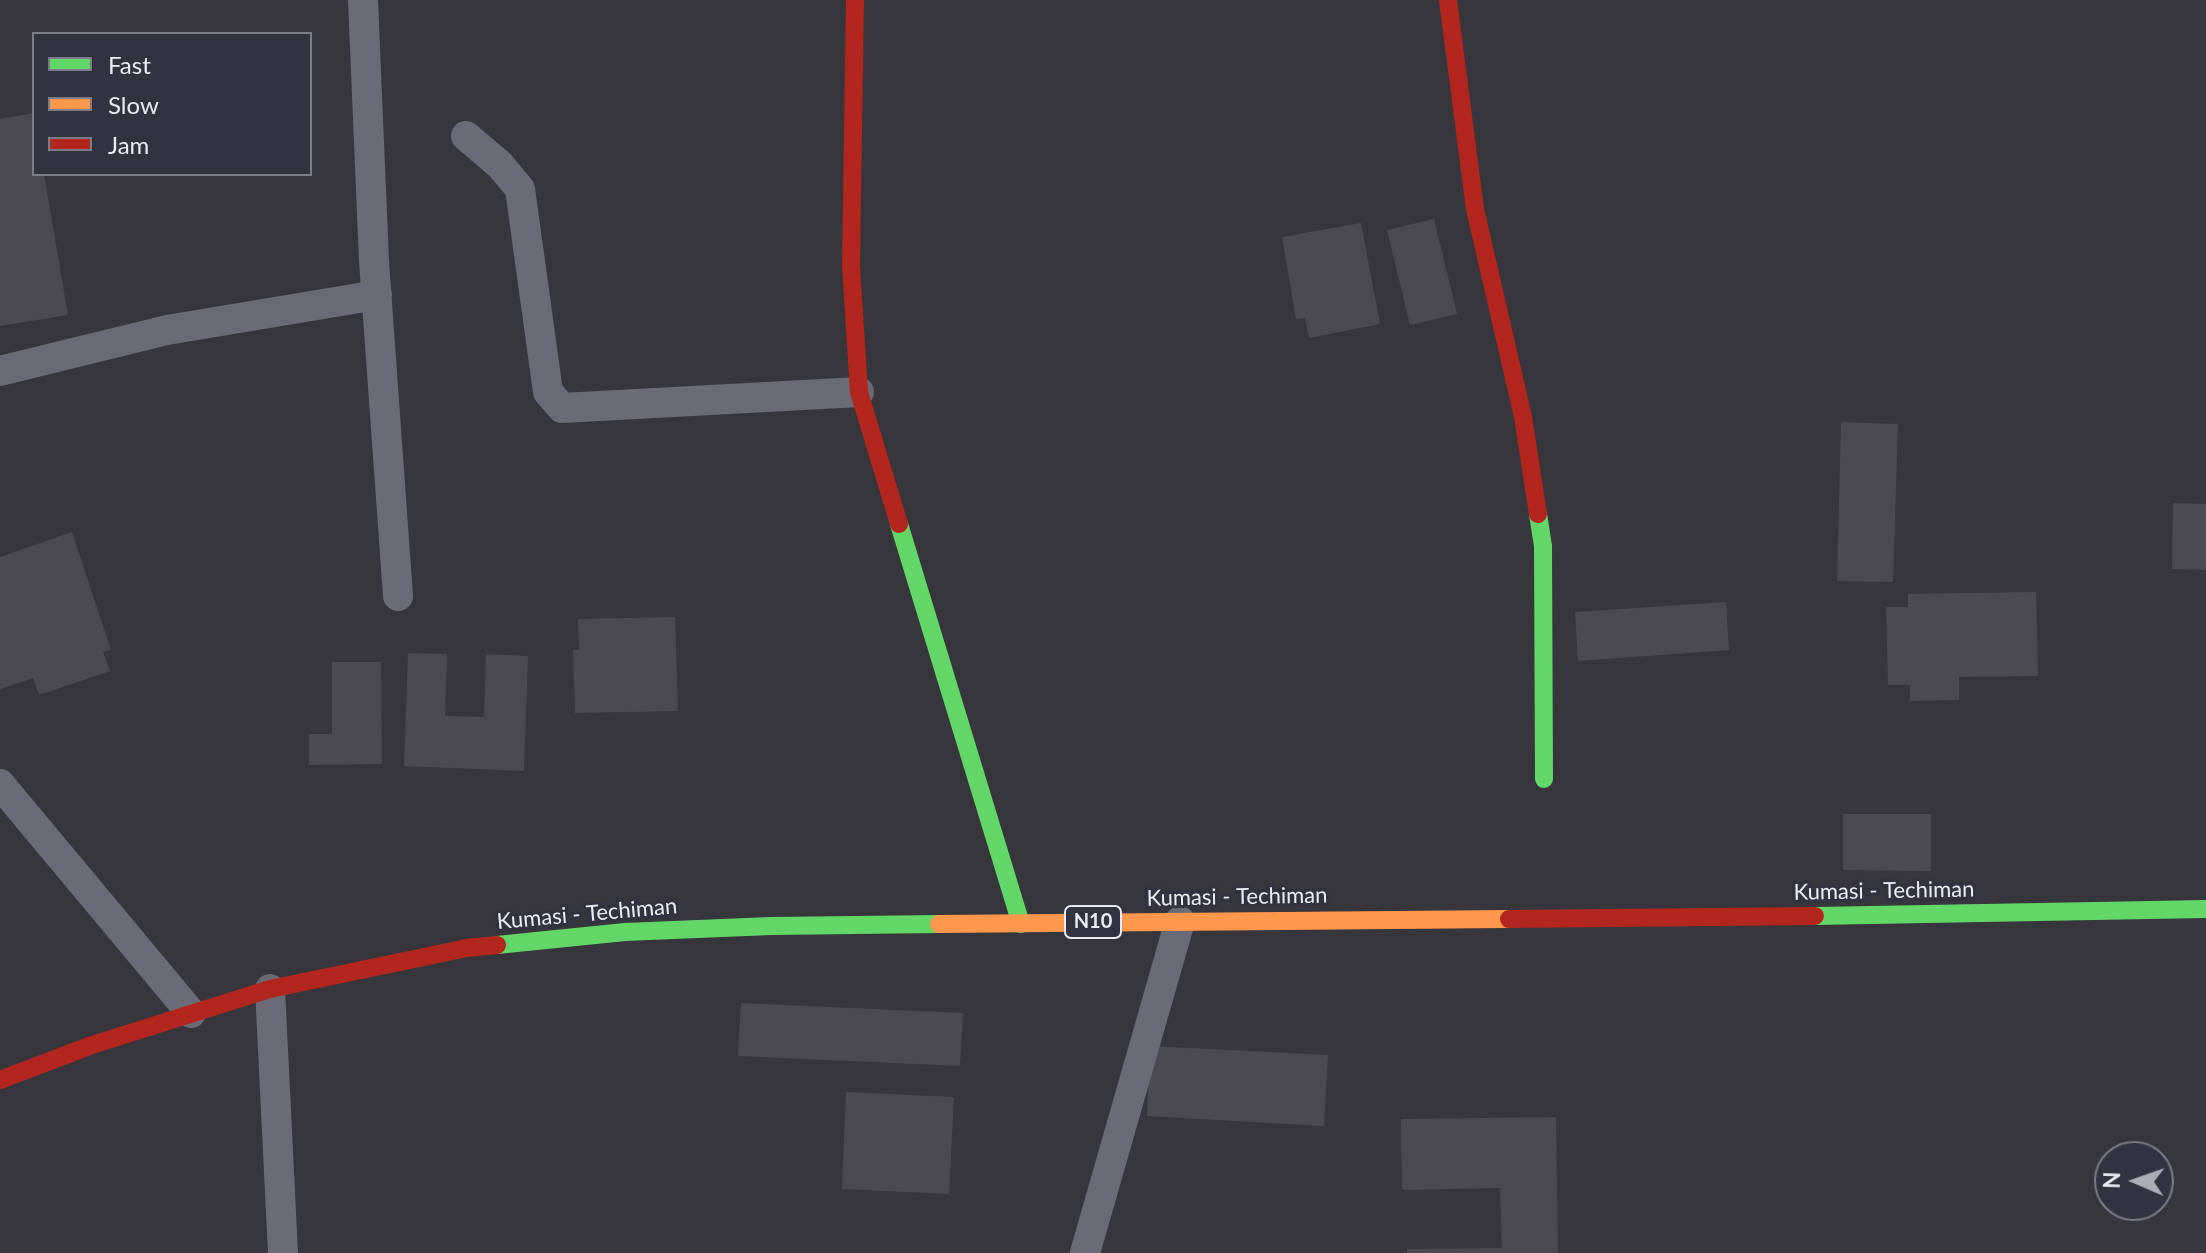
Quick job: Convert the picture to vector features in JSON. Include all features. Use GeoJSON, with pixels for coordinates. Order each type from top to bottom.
{"type":"FeatureCollection","features":[{"type":"Feature","properties":{"kind":"main road"},"geometry":{"type":"LineString","coordinates":[[855,0],[851,266],[859,392],[1021,924]]}},
{"type":"Feature","properties":{"kind":"main road"},"geometry":{"type":"LineString","coordinates":[[1448,0],[1475,209],[1523,417],[1543,546],[1544,779]]}},
{"type":"Feature","properties":{"kind":"main road","name":"Kumasi - Techiman"},"geometry":{"type":"LineString","coordinates":[[0,1080],[92,1045],[270,989],[467,948],[625,932],[771,926],[1766,917],[2206,909]]}},
{"type":"Feature","properties":{"kind":"street"},"geometry":{"type":"LineString","coordinates":[[363,0],[377,295],[398,596]]}},
{"type":"Feature","properties":{"kind":"street"},"geometry":{"type":"LineString","coordinates":[[466,136],[500,165],[520,189],[548,392],[562,408],[859,392]]}},
{"type":"Feature","properties":{"kind":"street"},"geometry":{"type":"LineString","coordinates":[[0,371],[167,330],[377,295]]}},
{"type":"Feature","properties":{"kind":"street"},"geometry":{"type":"LineString","coordinates":[[0,784],[191,1013]]}},
{"type":"Feature","properties":{"kind":"street"},"geometry":{"type":"LineString","coordinates":[[1085,1253],[1180,921]]}},
{"type":"Feature","properties":{"kind":"street"},"geometry":{"type":"LineString","coordinates":[[270,989],[283,1253]]}},
{"type":"Feature","properties":{"kind":"building"},"geometry":{"type":"Polygon","coordinates":[[[32,113],[32,176],[44,176],[68,315],[0,326],[0,119],[32,113]]]}},
{"type":"Feature","properties":{"kind":"building"},"geometry":{"type":"Polygon","coordinates":[[[1434,219],[1457,314],[1410,325],[1387,230],[1434,219]]]}},
{"type":"Feature","properties":{"kind":"building"},"geometry":{"type":"Polygon","coordinates":[[[1361,223],[1380,324],[1309,338],[1305,318],[1296,319],[1282,237],[1361,223]]]}},
{"type":"Feature","properties":{"kind":"building"},"geometry":{"type":"Polygon","coordinates":[[[1841,422],[1898,424],[1893,582],[1837,581],[1841,422]]]}},
{"type":"Feature","properties":{"kind":"building"},"geometry":{"type":"Polygon","coordinates":[[[2173,503],[2206,504],[2206,570],[2172,569],[2173,503]]]}},
{"type":"Feature","properties":{"kind":"building"},"geometry":{"type":"Polygon","coordinates":[[[72,532],[111,650],[103,652],[110,671],[39,695],[33,678],[0,689],[0,557],[72,532]]]}},
{"type":"Feature","properties":{"kind":"building"},"geometry":{"type":"Polygon","coordinates":[[[2036,592],[2038,676],[1959,677],[1959,700],[1910,701],[1910,685],[1888,685],[1886,607],[1908,607],[1908,594],[2036,592]]]}},
{"type":"Feature","properties":{"kind":"building"},"geometry":{"type":"Polygon","coordinates":[[[1726,602],[1729,650],[1578,661],[1575,612],[1726,602]]]}},
{"type":"Feature","properties":{"kind":"building"},"geometry":{"type":"Polygon","coordinates":[[[675,617],[678,711],[575,713],[573,650],[579,650],[578,619],[675,617]]]}},
{"type":"Feature","properties":{"kind":"building"},"geometry":{"type":"Polygon","coordinates":[[[408,653],[447,654],[445,716],[484,717],[486,654],[528,656],[524,771],[404,766],[408,653]]]}},
{"type":"Feature","properties":{"kind":"building"},"geometry":{"type":"Polygon","coordinates":[[[332,662],[381,662],[382,764],[309,765],[309,734],[332,734],[332,662]]]}},
{"type":"Feature","properties":{"kind":"building"},"geometry":{"type":"Polygon","coordinates":[[[1843,814],[1931,814],[1931,871],[1843,870],[1843,814]]]}},
{"type":"Feature","properties":{"kind":"building"},"geometry":{"type":"Polygon","coordinates":[[[741,1003],[963,1013],[960,1066],[738,1056],[741,1003]]]}},
{"type":"Feature","properties":{"kind":"building"},"geometry":{"type":"Polygon","coordinates":[[[1150,1046],[1328,1055],[1324,1126],[1147,1116],[1150,1046]]]}},
{"type":"Feature","properties":{"kind":"building"},"geometry":{"type":"Polygon","coordinates":[[[846,1092],[954,1097],[949,1194],[842,1189],[846,1092]]]}},
{"type":"Feature","properties":{"kind":"building"},"geometry":{"type":"Polygon","coordinates":[[[1556,1117],[1558,1253],[1407,1253],[1407,1249],[1502,1248],[1500,1188],[1402,1190],[1401,1119],[1556,1117]]]}},
{"type":"Feature","properties":{"kind":"traffic: fast"},"geometry":{"type":"LineString","coordinates":[[1538,514],[1543,546],[1544,779]]}},
{"type":"Feature","properties":{"kind":"traffic: fast"},"geometry":{"type":"LineString","coordinates":[[899,524],[1021,924]]}},
{"type":"Feature","properties":{"kind":"traffic: fast"},"geometry":{"type":"LineString","coordinates":[[1815,916],[2206,909]]}},
{"type":"Feature","properties":{"kind":"traffic: fast"},"geometry":{"type":"LineString","coordinates":[[497,945],[625,932],[939,924]]}},
{"type":"Feature","properties":{"kind":"traffic: slow"},"geometry":{"type":"LineString","coordinates":[[939,924],[1509,919]]}},
{"type":"Feature","properties":{"kind":"traffic: jam"},"geometry":{"type":"LineString","coordinates":[[855,0],[851,266],[859,392],[899,524]]}},
{"type":"Feature","properties":{"kind":"traffic: jam"},"geometry":{"type":"LineString","coordinates":[[1448,0],[1475,209],[1523,417],[1538,514]]}},
{"type":"Feature","properties":{"kind":"traffic: jam"},"geometry":{"type":"LineString","coordinates":[[1509,919],[1815,916]]}},
{"type":"Feature","properties":{"kind":"traffic: jam"},"geometry":{"type":"LineString","coordinates":[[0,1080],[92,1045],[270,989],[467,948],[497,945]]}}]}
